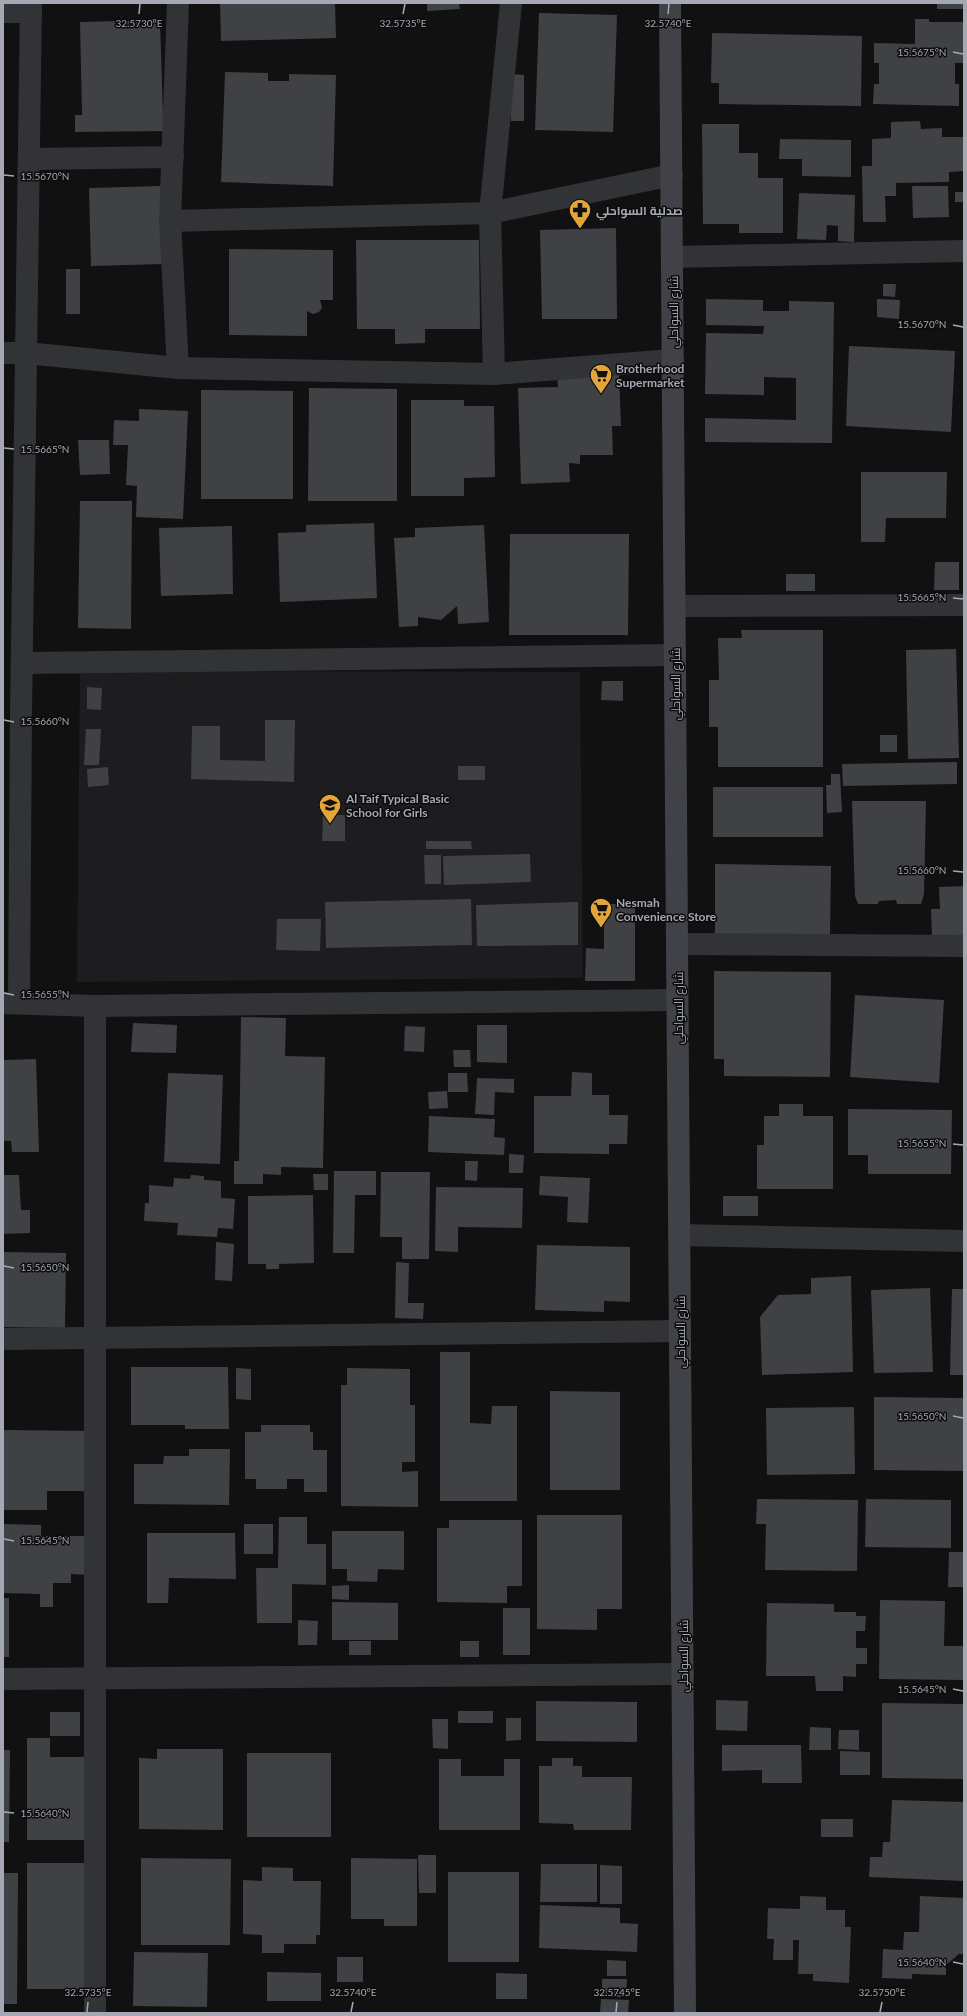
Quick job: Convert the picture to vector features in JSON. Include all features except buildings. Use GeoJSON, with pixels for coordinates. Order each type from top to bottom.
{"type":"FeatureCollection","features":[{"type":"Feature","properties":{"kind":"street"},"geometry":{"type":"LineString","coordinates":[[178,3],[170,221],[178,368]]}},
{"type":"Feature","properties":{"kind":"street"},"geometry":{"type":"LineString","coordinates":[[494,374],[490,213],[511,3]]}},
{"type":"Feature","properties":{"kind":"street","name":"شارع السواحلي"},"geometry":{"type":"LineString","coordinates":[[670,3],[685,2013]]}},
{"type":"Feature","properties":{"kind":"street"},"geometry":{"type":"LineString","coordinates":[[3,12],[31,7],[22,663],[12,712],[11,1003],[95,1006],[678,1000]]}},
{"type":"Feature","properties":{"kind":"street"},"geometry":{"type":"LineString","coordinates":[[29,159],[172,157]]}},
{"type":"Feature","properties":{"kind":"street"},"geometry":{"type":"LineString","coordinates":[[170,221],[490,213],[672,175]]}},
{"type":"Feature","properties":{"kind":"street"},"geometry":{"type":"LineString","coordinates":[[672,257],[964,251]]}},
{"type":"Feature","properties":{"kind":"street"},"geometry":{"type":"LineString","coordinates":[[3,353],[26,353],[178,368],[494,374],[673,360]]}},
{"type":"Feature","properties":{"kind":"street"},"geometry":{"type":"LineString","coordinates":[[675,606],[964,605]]}},
{"type":"Feature","properties":{"kind":"street"},"geometry":{"type":"LineString","coordinates":[[22,663],[675,655]]}},
{"type":"Feature","properties":{"kind":"street"},"geometry":{"type":"LineString","coordinates":[[677,944],[964,946]]}},
{"type":"Feature","properties":{"kind":"street"},"geometry":{"type":"LineString","coordinates":[[95,1006],[95,2013]]}},
{"type":"Feature","properties":{"kind":"street"},"geometry":{"type":"LineString","coordinates":[[680,1234],[964,1240]]}},
{"type":"Feature","properties":{"kind":"street"},"geometry":{"type":"LineString","coordinates":[[3,1339],[680,1331]]}},
{"type":"Feature","properties":{"kind":"street"},"geometry":{"type":"LineString","coordinates":[[3,1679],[683,1674]]}},
{"type":"Feature","properties":{"kind":"shaded area","name":"Al Taif Typical Basic School for Girls"},"geometry":{"type":"Polygon","coordinates":[[[80,671],[588,672],[580,672],[583,978],[77,982],[80,671]]]}},
{"type":"Feature","properties":{"kind":"place","name":"صدلية السواحلي"},"geometry":{"type":"Point","coordinates":[580,230]}},
{"type":"Feature","properties":{"kind":"place","name":"Brotherhood Supermarket"},"geometry":{"type":"Point","coordinates":[601,394]}},
{"type":"Feature","properties":{"kind":"place","name":"Al Taif Typical Basic School for Girls"},"geometry":{"type":"Point","coordinates":[330,824]}},
{"type":"Feature","properties":{"kind":"place","name":"Nesmah Convenience Store"},"geometry":{"type":"Point","coordinates":[601,928]}}]}
